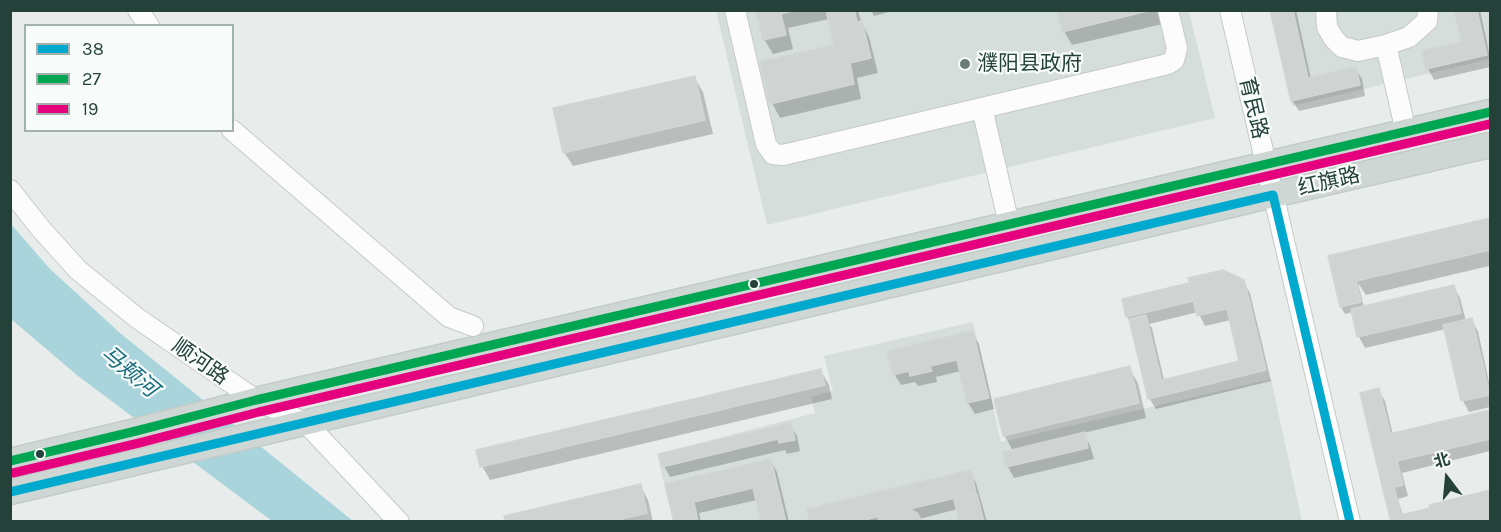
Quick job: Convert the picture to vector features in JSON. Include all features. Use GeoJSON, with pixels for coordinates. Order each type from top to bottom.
{"type":"FeatureCollection","features":[{"type":"Feature","properties":{"kind":"main road","name":"红旗路"},"geometry":{"type":"LineString","coordinates":[[10,461],[256,400],[1491,112]]}},
{"type":"Feature","properties":{"kind":"main road"},"geometry":{"type":"LineString","coordinates":[[1406,132],[1414,163]]}},
{"type":"Feature","properties":{"kind":"main road","name":"红旗路"},"geometry":{"type":"LineString","coordinates":[[10,492],[1491,145]]}},
{"type":"Feature","properties":{"kind":"main road"},"geometry":{"type":"LineString","coordinates":[[670,303],[678,335]]}},
{"type":"Feature","properties":{"kind":"street"},"geometry":{"type":"LineString","coordinates":[[138,10],[148,24]]}},
{"type":"Feature","properties":{"kind":"street"},"geometry":{"type":"LineString","coordinates":[[735,10],[766,144],[773,154],[783,155],[1168,64],[1174,60],[1177,48],[1168,10]]}},
{"type":"Feature","properties":{"kind":"street","name":"育民路"},"geometry":{"type":"LineString","coordinates":[[1230,10],[1350,522]]}},
{"type":"Feature","properties":{"kind":"street"},"geometry":{"type":"LineString","coordinates":[[1326,10],[1327,27],[1334,39],[1342,47],[1358,51],[1409,37],[1427,21],[1428,10]]}},
{"type":"Feature","properties":{"kind":"street"},"geometry":{"type":"LineString","coordinates":[[1386,45],[1406,132]]}},
{"type":"Feature","properties":{"kind":"street"},"geometry":{"type":"LineString","coordinates":[[982,108],[1009,224]]}},
{"type":"Feature","properties":{"kind":"street"},"geometry":{"type":"LineString","coordinates":[[234,132],[449,317],[473,326]]}},
{"type":"Feature","properties":{"kind":"street","name":"顺河路"},"geometry":{"type":"LineString","coordinates":[[10,190],[78,270],[137,318],[256,400],[306,423],[399,522]]}},
{"type":"Feature","properties":{"kind":"shaded area","name":"濮阳县政府"},"geometry":{"type":"Polygon","coordinates":[[[716,11],[1189,11],[1215,118],[767,225],[716,11]]]}},
{"type":"Feature","properties":{"kind":"shaded area"},"geometry":{"type":"Polygon","coordinates":[[[1270,11],[1490,11],[1490,59],[1292,106],[1270,11]]]}},
{"type":"Feature","properties":{"kind":"shaded area"},"geometry":{"type":"Polygon","coordinates":[[[973,322],[1001,442],[1271,379],[1302,521],[673,521],[657,454],[815,413],[811,397],[833,391],[824,356],[973,322]]]}},
{"type":"Feature","properties":{"kind":"water","name":"马颊河"},"geometry":{"type":"Polygon","coordinates":[[[10,223],[50,269],[120,333],[353,521],[272,521],[78,376],[11,319],[10,223]]]}},
{"type":"Feature","properties":{"kind":"building"},"geometry":{"type":"Polygon","coordinates":[[[756,10],[796,10],[781,14],[786,35],[763,40],[756,10]]]}},
{"type":"Feature","properties":{"kind":"building"},"geometry":{"type":"Polygon","coordinates":[[[826,10],[854,10],[857,22],[862,21],[871,58],[850,63],[854,84],[770,104],[760,62],[834,45],[826,10]]]}},
{"type":"Feature","properties":{"kind":"building"},"geometry":{"type":"Polygon","coordinates":[[[1057,10],[1152,10],[1062,32],[1057,10]]]}},
{"type":"Feature","properties":{"kind":"building"},"geometry":{"type":"Polygon","coordinates":[[[1270,10],[1293,10],[1308,78],[1356,67],[1360,85],[1291,101],[1270,10]]]}},
{"type":"Feature","properties":{"kind":"building"},"geometry":{"type":"Polygon","coordinates":[[[1454,10],[1477,10],[1487,55],[1426,69],[1422,51],[1462,42],[1454,10]]]}},
{"type":"Feature","properties":{"kind":"building"},"geometry":{"type":"Polygon","coordinates":[[[695,76],[705,120],[563,153],[553,108],[695,76]]]}},
{"type":"Feature","properties":{"kind":"building"},"geometry":{"type":"Polygon","coordinates":[[[1490,218],[1490,250],[1356,281],[1349,251],[1490,218]]]}},
{"type":"Feature","properties":{"kind":"building"},"geometry":{"type":"Polygon","coordinates":[[[1349,251],[1361,302],[1340,307],[1328,256],[1349,251]]]}},
{"type":"Feature","properties":{"kind":"building"},"geometry":{"type":"Polygon","coordinates":[[[1223,270],[1244,280],[1250,303],[1197,316],[1188,278],[1223,270]]]}},
{"type":"Feature","properties":{"kind":"building"},"geometry":{"type":"Polygon","coordinates":[[[1189,283],[1193,301],[1126,317],[1122,299],[1189,283]]]}},
{"type":"Feature","properties":{"kind":"building"},"geometry":{"type":"Polygon","coordinates":[[[1454,285],[1461,313],[1357,337],[1351,309],[1454,285]]]}},
{"type":"Feature","properties":{"kind":"building"},"geometry":{"type":"Polygon","coordinates":[[[1250,303],[1266,370],[1165,395],[1162,380],[1239,361],[1227,309],[1250,303]]]}},
{"type":"Feature","properties":{"kind":"building"},"geometry":{"type":"Polygon","coordinates":[[[1146,315],[1165,395],[1148,399],[1129,319],[1146,315]]]}},
{"type":"Feature","properties":{"kind":"building"},"geometry":{"type":"Polygon","coordinates":[[[1472,318],[1490,395],[1461,401],[1443,325],[1472,318]]]}},
{"type":"Feature","properties":{"kind":"building"},"geometry":{"type":"Polygon","coordinates":[[[973,331],[989,398],[967,403],[957,360],[930,366],[932,371],[910,376],[909,371],[893,375],[887,351],[973,331]]]}},
{"type":"Feature","properties":{"kind":"building"},"geometry":{"type":"Polygon","coordinates":[[[1130,366],[1139,403],[1003,436],[994,399],[1130,366]]]}},
{"type":"Feature","properties":{"kind":"building"},"geometry":{"type":"Polygon","coordinates":[[[821,369],[825,385],[480,467],[476,450],[821,369]]]}},
{"type":"Feature","properties":{"kind":"building"},"geometry":{"type":"Polygon","coordinates":[[[1379,388],[1403,485],[1383,490],[1360,393],[1379,388]]]}},
{"type":"Feature","properties":{"kind":"building"},"geometry":{"type":"Polygon","coordinates":[[[1490,410],[1490,439],[1397,461],[1390,434],[1490,410]]]}},
{"type":"Feature","properties":{"kind":"building"},"geometry":{"type":"Polygon","coordinates":[[[791,423],[795,440],[779,443],[778,439],[662,467],[659,454],[791,423]]]}},
{"type":"Feature","properties":{"kind":"building"},"geometry":{"type":"Polygon","coordinates":[[[1085,432],[1088,448],[1006,467],[1003,452],[1085,432]]]}},
{"type":"Feature","properties":{"kind":"building"},"geometry":{"type":"Polygon","coordinates":[[[771,459],[786,522],[761,522],[753,488],[694,502],[698,522],[674,522],[665,484],[771,459]]]}},
{"type":"Feature","properties":{"kind":"building"},"geometry":{"type":"Polygon","coordinates":[[[971,470],[976,493],[910,509],[918,514],[922,522],[877,522],[880,516],[857,522],[810,522],[807,509],[971,470]]]}},
{"type":"Feature","properties":{"kind":"building"},"geometry":{"type":"Polygon","coordinates":[[[641,484],[647,513],[609,522],[506,522],[504,516],[641,484]]]}},
{"type":"Feature","properties":{"kind":"building"},"geometry":{"type":"Polygon","coordinates":[[[1394,487],[1403,522],[1391,522],[1383,490],[1394,487]]]}},
{"type":"Feature","properties":{"kind":"building"},"geometry":{"type":"Polygon","coordinates":[[[1490,490],[1490,520],[1433,522],[1429,505],[1490,490]]]}},
{"type":"Feature","properties":{"kind":"building"},"geometry":{"type":"Polygon","coordinates":[[[977,494],[984,522],[959,522],[954,500],[977,494]]]}},
{"type":"Feature","properties":{"kind":"building"},"geometry":{"type":"Polygon","coordinates":[[[1430,508],[1433,522],[1403,522],[1401,515],[1430,508]]]}},
{"type":"Feature","properties":{"kind":"transit line","name":"27"},"geometry":{"type":"LineString","coordinates":[[10,461],[256,400],[1490,112]]}},
{"type":"Feature","properties":{"kind":"transit line","name":"19"},"geometry":{"type":"LineString","coordinates":[[13,473],[259,412],[1490,124]]}},
{"type":"Feature","properties":{"kind":"transit line","name":"38"},"geometry":{"type":"LineString","coordinates":[[10,492],[1273,195],[1350,522]]}},
{"type":"Feature","properties":{"kind":"place","name":"濮阳县政府"},"geometry":{"type":"Point","coordinates":[965,64]}}]}
